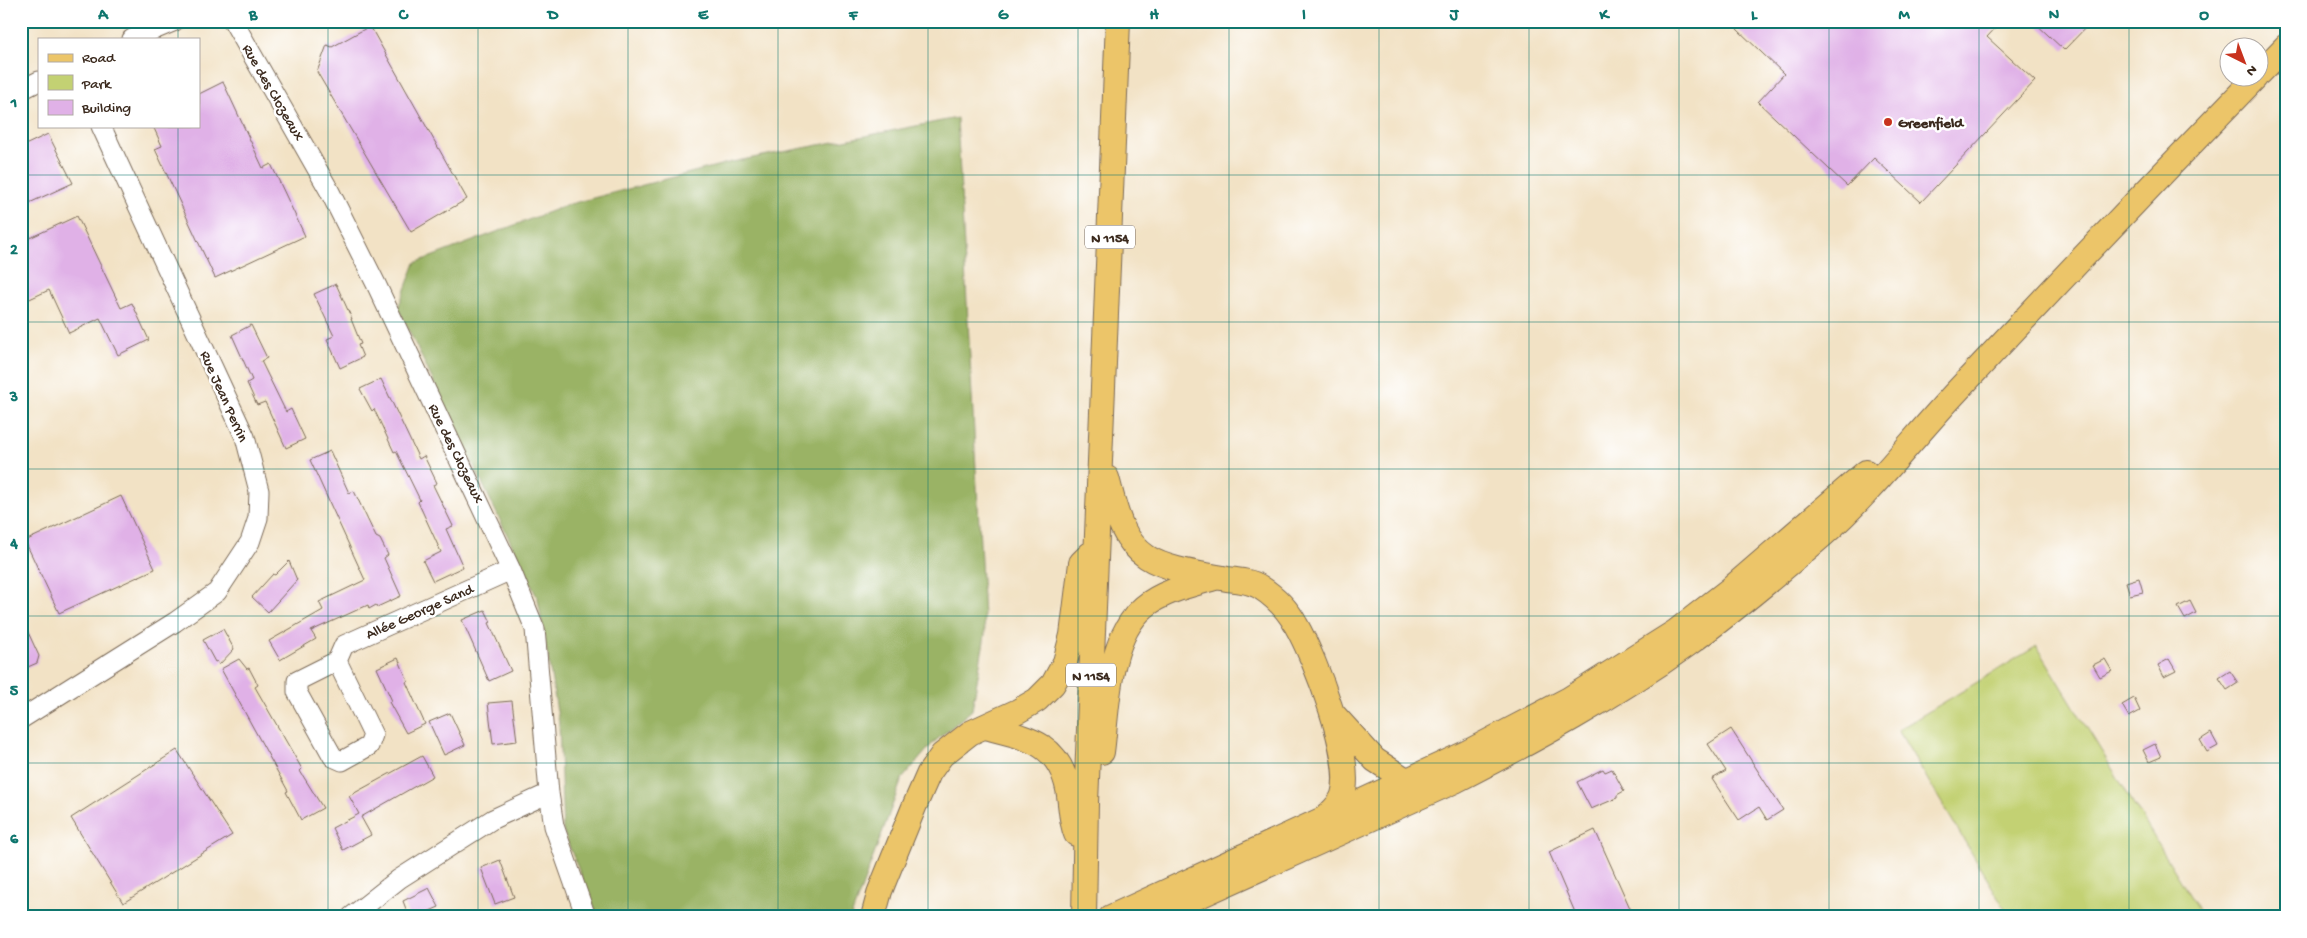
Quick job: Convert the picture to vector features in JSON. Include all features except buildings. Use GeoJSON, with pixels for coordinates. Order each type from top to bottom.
{"type":"FeatureCollection","features":[{"type":"Feature","properties":{"kind":"main road","name":"N 1154"},"geometry":{"type":"LineString","coordinates":[[1084,917],[1086,803],[1118,21]]}},
{"type":"Feature","properties":{"kind":"main road"},"geometry":{"type":"LineString","coordinates":[[2270,63],[2286,46]]}},
{"type":"Feature","properties":{"kind":"main road"},"geometry":{"type":"LineString","coordinates":[[1117,914],[1326,817],[1370,804],[1494,761],[1588,710],[1687,645],[1752,595],[1824,534],[1879,480],[1956,393],[2246,88]]}},
{"type":"Feature","properties":{"kind":"main road"},"geometry":{"type":"LineString","coordinates":[[1153,917],[1370,804],[1406,780],[1466,753],[1569,699],[1675,632],[1751,572],[1956,393]]}},
{"type":"Feature","properties":{"kind":"main road"},"geometry":{"type":"LineString","coordinates":[[1101,452],[1120,524],[1146,556],[1162,565],[1258,586],[1276,599],[1296,624],[1334,715],[1345,778],[1343,793],[1338,806],[1326,817]]}},
{"type":"Feature","properties":{"kind":"main road"},"geometry":{"type":"LineString","coordinates":[[873,917],[880,891],[929,773],[942,754],[955,743],[1036,700],[1053,684],[1065,662],[1072,635],[1081,562],[1096,548]]}},
{"type":"Feature","properties":{"kind":"main road"},"geometry":{"type":"LineString","coordinates":[[1086,803],[1100,768],[1114,661],[1124,633],[1144,607],[1162,596],[1186,586],[1218,577]]}},
{"type":"Feature","properties":{"kind":"main road"},"geometry":{"type":"LineString","coordinates":[[1334,715],[1375,760],[1406,780]]}},
{"type":"Feature","properties":{"kind":"main road"},"geometry":{"type":"LineString","coordinates":[[985,727],[1034,740],[1051,753],[1061,767],[1068,789],[1071,822],[1085,860]]}},
{"type":"Feature","properties":{"kind":"main road"},"geometry":{"type":"LineString","coordinates":[[1370,804],[1379,776],[1375,760]]}},
{"type":"Feature","properties":{"kind":"main road"},"geometry":{"type":"LineString","coordinates":[[1345,778],[1370,804]]}},
{"type":"Feature","properties":{"kind":"street"},"geometry":{"type":"LineString","coordinates":[[134,38],[175,21]]}},
{"type":"Feature","properties":{"kind":"street","name":"Rue des Clozeaux"},"geometry":{"type":"LineString","coordinates":[[233,21],[329,190],[384,301],[511,570],[534,629],[549,793],[554,826],[586,917]]}},
{"type":"Feature","properties":{"kind":"street"},"geometry":{"type":"LineString","coordinates":[[21,90],[38,82]]}},
{"type":"Feature","properties":{"kind":"street","name":"Rue Jean Perrin"},"geometry":{"type":"LineString","coordinates":[[21,719],[175,622],[217,592],[250,542],[258,518],[259,491],[245,437],[102,128]]}},
{"type":"Feature","properties":{"kind":"street","name":"Allée George Sand"},"geometry":{"type":"LineString","coordinates":[[337,661],[373,735],[369,746],[342,761],[333,757],[296,692],[297,681],[337,661],[344,644],[511,570]]}},
{"type":"Feature","properties":{"kind":"street"},"geometry":{"type":"LineString","coordinates":[[351,917],[399,879],[494,819],[549,793]]}},
{"type":"Feature","properties":{"kind":"green space"},"geometry":{"type":"Polygon","coordinates":[[[957,118],[985,635],[972,710],[933,743],[902,779],[851,917],[598,917],[563,831],[559,723],[538,599],[398,308],[415,263],[570,204],[732,162],[957,118]]]}},
{"type":"Feature","properties":{"kind":"green space"},"geometry":{"type":"Polygon","coordinates":[[[2037,646],[2203,917],[2010,917],[1898,730],[2037,646]]]}},
{"type":"Feature","properties":{"kind":"place","name":"Greenfield"},"geometry":{"type":"Point","coordinates":[1888,122]}}]}
